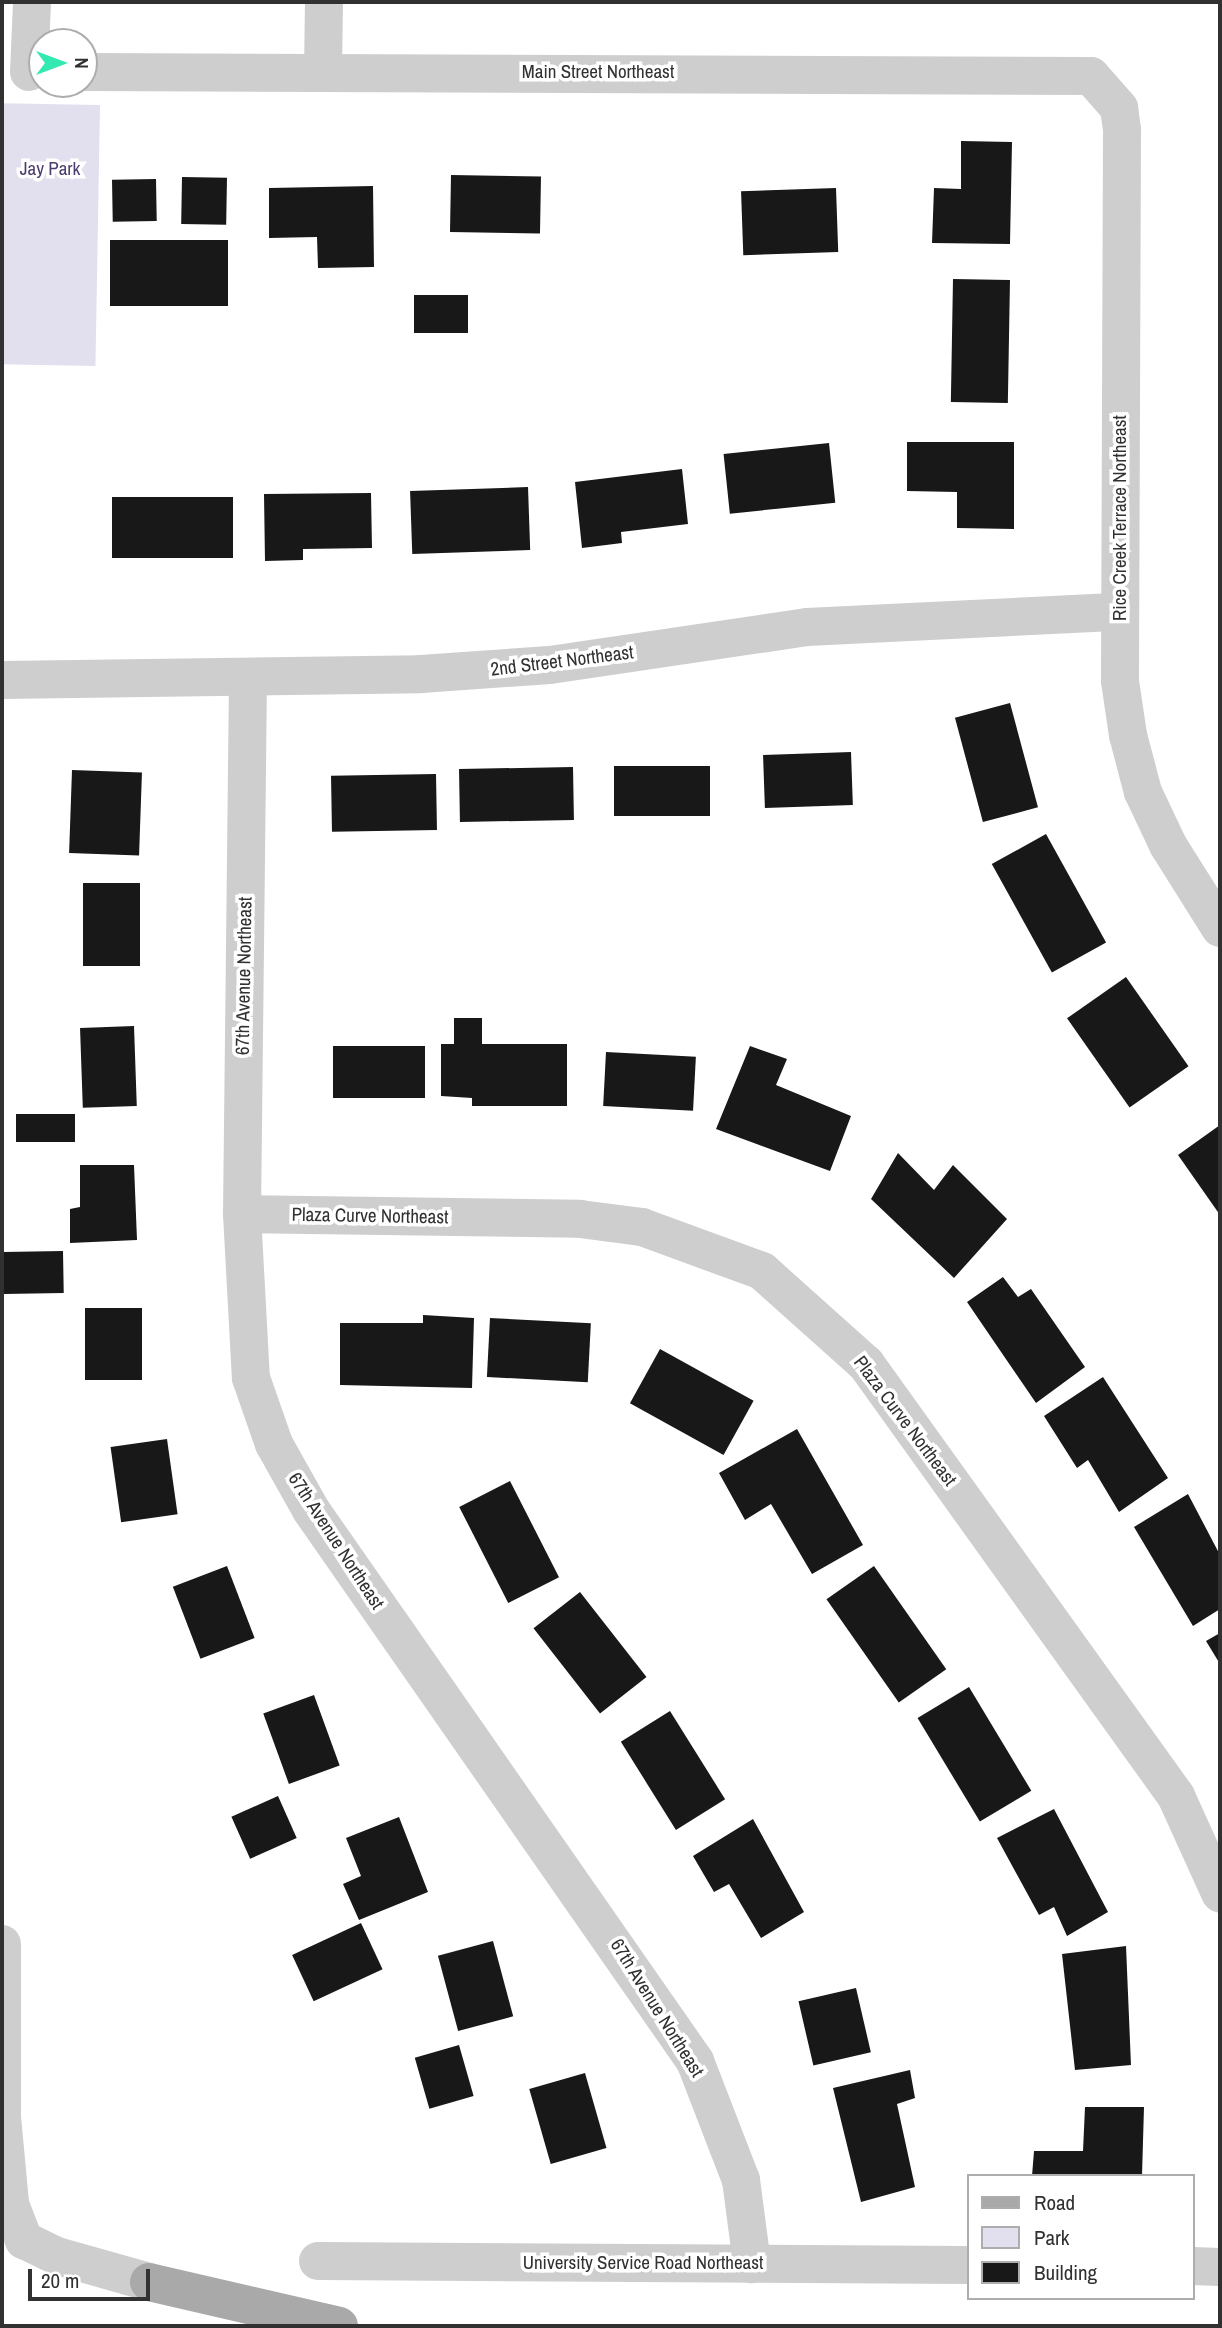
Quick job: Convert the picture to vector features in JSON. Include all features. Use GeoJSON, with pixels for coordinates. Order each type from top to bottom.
{"type":"FeatureCollection","features":[{"type":"Feature","properties":{"kind":"main road"},"geometry":{"type":"LineString","coordinates":[[149,2282],[339,2326]]}},
{"type":"Feature","properties":{"kind":"street"},"geometry":{"type":"LineString","coordinates":[[24,72],[32,2]]}},
{"type":"Feature","properties":{"kind":"street"},"geometry":{"type":"LineString","coordinates":[[323,72],[324,2]]}},
{"type":"Feature","properties":{"kind":"street","name":"Main Street Northeast"},"geometry":{"type":"LineString","coordinates":[[98,72],[1068,72],[1091,76],[1107,89]]}},
{"type":"Feature","properties":{"kind":"street","name":"Rice Creek Terrace Northeast"},"geometry":{"type":"LineString","coordinates":[[1107,89],[1122,130],[1120,681],[1143,792],[1220,928]]}},
{"type":"Feature","properties":{"kind":"street","name":"2nd Street Northeast"},"geometry":{"type":"LineString","coordinates":[[2,680],[248,678],[550,665],[807,627],[1119,612]]}},
{"type":"Feature","properties":{"kind":"street","name":"67th Avenue Northeast"},"geometry":{"type":"LineString","coordinates":[[248,678],[242,1214],[251,1378],[274,1444],[311,1510],[695,2061],[741,2180],[752,2264]]}},
{"type":"Feature","properties":{"kind":"street","name":"Plaza Curve Northeast"},"geometry":{"type":"LineString","coordinates":[[242,1214],[580,1219],[642,1227],[762,1271],[866,1364],[1176,1796],[1220,1893]]}},
{"type":"Feature","properties":{"kind":"street"},"geometry":{"type":"LineString","coordinates":[[2,1945],[2,2102],[10,2204],[24,2240],[57,2256],[149,2282]]}},
{"type":"Feature","properties":{"kind":"street","name":"University Service Road Northeast"},"geometry":{"type":"LineString","coordinates":[[318,2261],[967,2265]]}},
{"type":"Feature","properties":{"kind":"street"},"geometry":{"type":"LineString","coordinates":[[1194,2266],[1220,2267]]}},
{"type":"Feature","properties":{"kind":"green space","name":"Jay Park"},"geometry":{"type":"Polygon","coordinates":[[[2,103],[100,105],[95,366],[2,364],[2,103]]]}},
{"type":"Feature","properties":{"kind":"building"},"geometry":{"type":"Polygon","coordinates":[[[961,141],[1012,142],[1010,244],[932,243],[934,188],[961,189],[961,141]]]}},
{"type":"Feature","properties":{"kind":"building"},"geometry":{"type":"Polygon","coordinates":[[[451,175],[541,177],[540,234],[450,232],[451,175]]]}},
{"type":"Feature","properties":{"kind":"building"},"geometry":{"type":"Polygon","coordinates":[[[182,177],[227,178],[226,225],[181,224],[182,177]]]}},
{"type":"Feature","properties":{"kind":"building"},"geometry":{"type":"Polygon","coordinates":[[[156,179],[157,221],[113,222],[112,180],[156,179]]]}},
{"type":"Feature","properties":{"kind":"building"},"geometry":{"type":"Polygon","coordinates":[[[373,186],[374,267],[318,268],[317,237],[269,238],[269,188],[373,186]]]}},
{"type":"Feature","properties":{"kind":"building"},"geometry":{"type":"Polygon","coordinates":[[[836,188],[838,252],[743,255],[741,191],[836,188]]]}},
{"type":"Feature","properties":{"kind":"building"},"geometry":{"type":"Polygon","coordinates":[[[110,240],[228,240],[228,306],[110,306],[110,240]]]}},
{"type":"Feature","properties":{"kind":"building"},"geometry":{"type":"Polygon","coordinates":[[[953,279],[1010,280],[1008,403],[951,402],[953,279]]]}},
{"type":"Feature","properties":{"kind":"building"},"geometry":{"type":"Polygon","coordinates":[[[414,295],[468,295],[468,333],[414,333],[414,295]]]}},
{"type":"Feature","properties":{"kind":"building"},"geometry":{"type":"Polygon","coordinates":[[[907,442],[1014,442],[1014,529],[957,528],[957,492],[907,491],[907,442]]]}},
{"type":"Feature","properties":{"kind":"building"},"geometry":{"type":"Polygon","coordinates":[[[829,443],[835,503],[730,514],[724,454],[829,443]]]}},
{"type":"Feature","properties":{"kind":"building"},"geometry":{"type":"Polygon","coordinates":[[[682,469],[688,524],[621,532],[622,543],[582,548],[575,482],[682,469]]]}},
{"type":"Feature","properties":{"kind":"building"},"geometry":{"type":"Polygon","coordinates":[[[528,487],[530,550],[412,554],[410,491],[528,487]]]}},
{"type":"Feature","properties":{"kind":"building"},"geometry":{"type":"Polygon","coordinates":[[[371,493],[372,548],[303,549],[303,560],[265,561],[264,494],[371,493]]]}},
{"type":"Feature","properties":{"kind":"building"},"geometry":{"type":"Polygon","coordinates":[[[112,497],[233,497],[233,558],[112,558],[112,497]]]}},
{"type":"Feature","properties":{"kind":"building"},"geometry":{"type":"Polygon","coordinates":[[[1010,703],[1038,807],[983,822],[955,718],[1010,703]]]}},
{"type":"Feature","properties":{"kind":"building"},"geometry":{"type":"Polygon","coordinates":[[[851,752],[853,805],[765,808],[763,755],[851,752]]]}},
{"type":"Feature","properties":{"kind":"building"},"geometry":{"type":"Polygon","coordinates":[[[614,766],[710,766],[710,816],[614,816],[614,766]]]}},
{"type":"Feature","properties":{"kind":"building"},"geometry":{"type":"Polygon","coordinates":[[[573,767],[574,820],[460,822],[459,769],[573,767]]]}},
{"type":"Feature","properties":{"kind":"building"},"geometry":{"type":"Polygon","coordinates":[[[72,770],[142,772],[139,855],[69,853],[72,770]]]}},
{"type":"Feature","properties":{"kind":"building"},"geometry":{"type":"Polygon","coordinates":[[[436,774],[437,830],[332,832],[331,776],[436,774]]]}},
{"type":"Feature","properties":{"kind":"building"},"geometry":{"type":"Polygon","coordinates":[[[1046,834],[1106,942],[1052,973],[992,864],[1046,834]]]}},
{"type":"Feature","properties":{"kind":"building"},"geometry":{"type":"Polygon","coordinates":[[[83,883],[140,883],[140,966],[83,966],[83,883]]]}},
{"type":"Feature","properties":{"kind":"building"},"geometry":{"type":"Polygon","coordinates":[[[1126,977],[1189,1066],[1130,1108],[1067,1018],[1126,977]]]}},
{"type":"Feature","properties":{"kind":"building"},"geometry":{"type":"Polygon","coordinates":[[[454,1018],[482,1018],[482,1044],[567,1044],[567,1106],[472,1106],[472,1098],[441,1096],[441,1044],[454,1044],[454,1018]]]}},
{"type":"Feature","properties":{"kind":"building"},"geometry":{"type":"Polygon","coordinates":[[[134,1026],[137,1106],[83,1108],[80,1028],[134,1026]]]}},
{"type":"Feature","properties":{"kind":"building"},"geometry":{"type":"Polygon","coordinates":[[[333,1046],[425,1046],[425,1098],[333,1098],[333,1046]]]}},
{"type":"Feature","properties":{"kind":"building"},"geometry":{"type":"Polygon","coordinates":[[[750,1046],[787,1059],[776,1085],[851,1116],[830,1171],[716,1129],[750,1046]]]}},
{"type":"Feature","properties":{"kind":"building"},"geometry":{"type":"Polygon","coordinates":[[[606,1052],[696,1057],[693,1111],[603,1106],[606,1052]]]}},
{"type":"Feature","properties":{"kind":"building"},"geometry":{"type":"Polygon","coordinates":[[[16,1114],[75,1114],[75,1142],[16,1142],[16,1114]]]}},
{"type":"Feature","properties":{"kind":"building"},"geometry":{"type":"Polygon","coordinates":[[[1220,1125],[1220,1215],[1178,1155],[1220,1125]]]}},
{"type":"Feature","properties":{"kind":"building"},"geometry":{"type":"Polygon","coordinates":[[[898,1153],[934,1190],[953,1165],[1007,1219],[954,1278],[871,1199],[898,1153]]]}},
{"type":"Feature","properties":{"kind":"building"},"geometry":{"type":"Polygon","coordinates":[[[80,1165],[134,1165],[137,1240],[70,1243],[70,1209],[80,1207],[80,1165]]]}},
{"type":"Feature","properties":{"kind":"building"},"geometry":{"type":"Polygon","coordinates":[[[63,1251],[64,1293],[4,1294],[3,1252],[63,1251]]]}},
{"type":"Feature","properties":{"kind":"building"},"geometry":{"type":"Polygon","coordinates":[[[1003,1277],[1018,1297],[1031,1289],[1085,1367],[1036,1403],[967,1302],[1003,1277]]]}},
{"type":"Feature","properties":{"kind":"building"},"geometry":{"type":"Polygon","coordinates":[[[85,1308],[142,1308],[142,1380],[85,1380],[85,1308]]]}},
{"type":"Feature","properties":{"kind":"building"},"geometry":{"type":"Polygon","coordinates":[[[423,1315],[474,1318],[472,1388],[340,1385],[340,1323],[423,1323],[423,1315]]]}},
{"type":"Feature","properties":{"kind":"building"},"geometry":{"type":"Polygon","coordinates":[[[490,1318],[591,1323],[588,1382],[487,1377],[490,1318]]]}},
{"type":"Feature","properties":{"kind":"building"},"geometry":{"type":"Polygon","coordinates":[[[660,1349],[754,1401],[724,1455],[630,1403],[660,1349]]]}},
{"type":"Feature","properties":{"kind":"building"},"geometry":{"type":"Polygon","coordinates":[[[1103,1377],[1168,1478],[1119,1512],[1088,1460],[1077,1468],[1044,1416],[1103,1377]]]}},
{"type":"Feature","properties":{"kind":"building"},"geometry":{"type":"Polygon","coordinates":[[[797,1429],[863,1545],[812,1574],[771,1504],[745,1520],[719,1473],[797,1429]]]}},
{"type":"Feature","properties":{"kind":"building"},"geometry":{"type":"Polygon","coordinates":[[[167,1439],[178,1514],[121,1522],[111,1447],[167,1439]]]}},
{"type":"Feature","properties":{"kind":"building"},"geometry":{"type":"Polygon","coordinates":[[[510,1481],[559,1577],[508,1603],[459,1507],[510,1481]]]}},
{"type":"Feature","properties":{"kind":"building"},"geometry":{"type":"Polygon","coordinates":[[[1188,1494],[1220,1555],[1220,1609],[1193,1626],[1134,1527],[1188,1494]]]}},
{"type":"Feature","properties":{"kind":"building"},"geometry":{"type":"Polygon","coordinates":[[[227,1566],[255,1638],[200,1659],[173,1587],[227,1566]]]}},
{"type":"Feature","properties":{"kind":"building"},"geometry":{"type":"Polygon","coordinates":[[[874,1566],[946,1669],[899,1702],[826,1599],[874,1566]]]}},
{"type":"Feature","properties":{"kind":"building"},"geometry":{"type":"Polygon","coordinates":[[[580,1592],[646,1677],[600,1713],[534,1628],[580,1592]]]}},
{"type":"Feature","properties":{"kind":"building"},"geometry":{"type":"Polygon","coordinates":[[[1220,1633],[1220,1664],[1206,1641],[1220,1633]]]}},
{"type":"Feature","properties":{"kind":"building"},"geometry":{"type":"Polygon","coordinates":[[[969,1687],[1031,1791],[980,1822],[918,1718],[969,1687]]]}},
{"type":"Feature","properties":{"kind":"building"},"geometry":{"type":"Polygon","coordinates":[[[314,1695],[340,1765],[289,1784],[263,1713],[314,1695]]]}},
{"type":"Feature","properties":{"kind":"building"},"geometry":{"type":"Polygon","coordinates":[[[670,1711],[725,1799],[676,1830],[621,1742],[670,1711]]]}},
{"type":"Feature","properties":{"kind":"building"},"geometry":{"type":"Polygon","coordinates":[[[278,1796],[297,1838],[250,1859],[231,1817],[278,1796]]]}},
{"type":"Feature","properties":{"kind":"building"},"geometry":{"type":"Polygon","coordinates":[[[1054,1809],[1108,1912],[1067,1936],[1054,1907],[1039,1915],[997,1838],[1054,1809]]]}},
{"type":"Feature","properties":{"kind":"building"},"geometry":{"type":"Polygon","coordinates":[[[399,1817],[428,1892],[359,1920],[343,1884],[361,1876],[346,1838],[399,1817]]]}},
{"type":"Feature","properties":{"kind":"building"},"geometry":{"type":"Polygon","coordinates":[[[753,1819],[804,1912],[761,1938],[729,1884],[714,1892],[693,1856],[753,1819]]]}},
{"type":"Feature","properties":{"kind":"building"},"geometry":{"type":"Polygon","coordinates":[[[361,1923],[383,1969],[314,2001],[292,1955],[361,1923]]]}},
{"type":"Feature","properties":{"kind":"building"},"geometry":{"type":"Polygon","coordinates":[[[493,1941],[513,2016],[458,2031],[438,1956],[493,1941]]]}},
{"type":"Feature","properties":{"kind":"building"},"geometry":{"type":"Polygon","coordinates":[[[1126,1946],[1131,2065],[1075,2070],[1062,1954],[1126,1946]]]}},
{"type":"Feature","properties":{"kind":"building"},"geometry":{"type":"Polygon","coordinates":[[[856,1988],[871,2052],[813,2066],[799,2001],[856,1988]]]}},
{"type":"Feature","properties":{"kind":"building"},"geometry":{"type":"Polygon","coordinates":[[[459,2045],[474,2096],[429,2109],[415,2058],[459,2045]]]}},
{"type":"Feature","properties":{"kind":"building"},"geometry":{"type":"Polygon","coordinates":[[[910,2070],[915,2098],[897,2104],[915,2187],[861,2202],[833,2088],[910,2070]]]}},
{"type":"Feature","properties":{"kind":"building"},"geometry":{"type":"Polygon","coordinates":[[[585,2073],[606,2148],[551,2164],[529,2089],[585,2073]]]}},
{"type":"Feature","properties":{"kind":"building"},"geometry":{"type":"Polygon","coordinates":[[[1085,2107],[1144,2107],[1142,2174],[1032,2174],[1034,2151],[1083,2151],[1085,2107]]]}}]}
